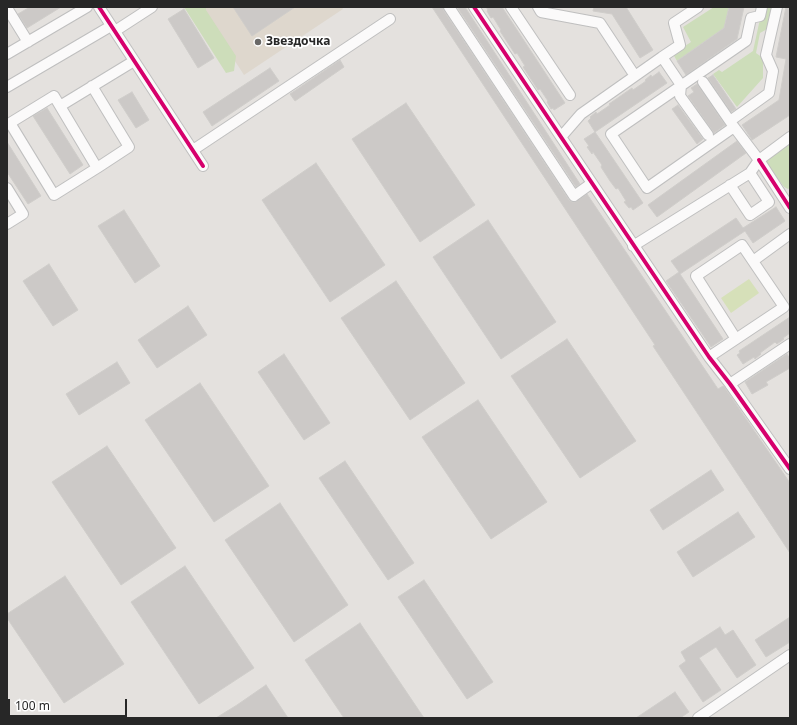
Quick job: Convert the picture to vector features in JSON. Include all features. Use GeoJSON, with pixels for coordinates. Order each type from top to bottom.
{"type":"FeatureCollection","features":[{"type":"Feature","properties":{"kind":"street"},"geometry":{"type":"LineString","coordinates":[[7,54],[87,7]]}},
{"type":"Feature","properties":{"kind":"street"},"geometry":{"type":"LineString","coordinates":[[99,7],[203,166]]}},
{"type":"Feature","properties":{"kind":"street"},"geometry":{"type":"LineString","coordinates":[[7,87],[152,7]]}},
{"type":"Feature","properties":{"kind":"street"},"geometry":{"type":"LineString","coordinates":[[449,7],[574,196],[592,183]]}},
{"type":"Feature","properties":{"kind":"street"},"geometry":{"type":"LineString","coordinates":[[474,7],[633,246],[709,357],[790,469]]}},
{"type":"Feature","properties":{"kind":"street"},"geometry":{"type":"LineString","coordinates":[[511,7],[570,95]]}},
{"type":"Feature","properties":{"kind":"street"},"geometry":{"type":"LineString","coordinates":[[538,7],[541,12],[600,23],[635,76]]}},
{"type":"Feature","properties":{"kind":"street"},"geometry":{"type":"LineString","coordinates":[[561,137],[581,114],[680,45],[674,23],[698,7]]}},
{"type":"Feature","properties":{"kind":"street"},"geometry":{"type":"LineString","coordinates":[[762,7],[760,16],[751,18],[746,41],[610,134],[647,188],[732,124],[769,93],[772,70],[766,55],[777,7]]}},
{"type":"Feature","properties":{"kind":"street"},"geometry":{"type":"LineString","coordinates":[[7,8],[28,42]]}},
{"type":"Feature","properties":{"kind":"street"},"geometry":{"type":"LineString","coordinates":[[193,150],[390,19]]}},
{"type":"Feature","properties":{"kind":"street"},"geometry":{"type":"LineString","coordinates":[[662,57],[681,85],[680,96],[708,135]]}},
{"type":"Feature","properties":{"kind":"street"},"geometry":{"type":"LineString","coordinates":[[60,106],[134,60]]}},
{"type":"Feature","properties":{"kind":"street"},"geometry":{"type":"LineString","coordinates":[[703,82],[758,160],[786,195],[790,208]]}},
{"type":"Feature","properties":{"kind":"street"},"geometry":{"type":"LineString","coordinates":[[92,86],[129,147],[97,168],[54,195],[10,123],[54,96],[97,168]]}},
{"type":"Feature","properties":{"kind":"street"},"geometry":{"type":"LineString","coordinates":[[633,246],[750,173],[758,160],[790,137]]}},
{"type":"Feature","properties":{"kind":"street"},"geometry":{"type":"LineString","coordinates":[[730,185],[750,215],[769,202],[750,173]]}},
{"type":"Feature","properties":{"kind":"street"},"geometry":{"type":"LineString","coordinates":[[7,188],[23,214],[7,224]]}},
{"type":"Feature","properties":{"kind":"street"},"geometry":{"type":"LineString","coordinates":[[754,261],[790,234]]}},
{"type":"Feature","properties":{"kind":"street"},"geometry":{"type":"LineString","coordinates":[[709,357],[736,339],[784,307],[742,245],[696,276],[736,339]]}},
{"type":"Feature","properties":{"kind":"street"},"geometry":{"type":"LineString","coordinates":[[730,384],[790,344]]}},
{"type":"Feature","properties":{"kind":"street"},"geometry":{"type":"LineString","coordinates":[[698,718],[790,655]]}},
{"type":"Feature","properties":{"kind":"shaded area","name":"Звездочка"},"geometry":{"type":"Polygon","coordinates":[[[200,7],[342,7],[343,9],[244,75],[200,7]]]}},
{"type":"Feature","properties":{"kind":"green space"},"geometry":{"type":"Polygon","coordinates":[[[184,7],[206,7],[206,10],[236,56],[234,71],[226,73],[184,7]]]}},
{"type":"Feature","properties":{"kind":"green space"},"geometry":{"type":"Polygon","coordinates":[[[714,7],[729,7],[724,28],[677,61],[673,54],[691,42],[683,27],[714,7]]]}},
{"type":"Feature","properties":{"kind":"green space"},"geometry":{"type":"Polygon","coordinates":[[[766,7],[771,7],[767,29],[760,33],[756,53],[763,58],[763,78],[737,107],[713,74],[719,70],[722,72],[753,51],[760,19],[764,19],[766,7]]]}},
{"type":"Feature","properties":{"kind":"green space"},"geometry":{"type":"Polygon","coordinates":[[[790,142],[790,188],[788,189],[784,187],[767,164],[766,160],[790,142]]]}},
{"type":"Feature","properties":{"kind":"green space"},"geometry":{"type":"Polygon","coordinates":[[[749,279],[759,293],[731,313],[721,298],[749,279]]]}},
{"type":"Feature","properties":{"kind":"building"},"geometry":{"type":"Polygon","coordinates":[[[30,7],[61,7],[27,28],[18,14],[30,7]]]}},
{"type":"Feature","properties":{"kind":"building"},"geometry":{"type":"Polygon","coordinates":[[[233,7],[295,7],[252,36],[233,7]]]}},
{"type":"Feature","properties":{"kind":"building"},"geometry":{"type":"Polygon","coordinates":[[[432,7],[443,7],[444,11],[569,200],[575,202],[587,194],[718,389],[723,386],[725,388],[790,483],[790,553],[653,346],[655,345],[432,7]]]}},
{"type":"Feature","properties":{"kind":"building"},"geometry":{"type":"Polygon","coordinates":[[[457,7],[465,7],[580,184],[576,187],[457,7]]]}},
{"type":"Feature","properties":{"kind":"building"},"geometry":{"type":"Polygon","coordinates":[[[486,7],[502,7],[565,103],[554,110],[553,108],[551,109],[547,102],[548,101],[540,89],[538,90],[523,67],[525,66],[517,53],[515,54],[493,17],[491,18],[486,7]]]}},
{"type":"Feature","properties":{"kind":"building"},"geometry":{"type":"Polygon","coordinates":[[[594,7],[626,7],[653,50],[640,58],[612,14],[593,11],[594,7]]]}},
{"type":"Feature","properties":{"kind":"building"},"geometry":{"type":"Polygon","coordinates":[[[729,7],[744,7],[737,39],[686,75],[677,61],[724,28],[729,7]]]}},
{"type":"Feature","properties":{"kind":"building"},"geometry":{"type":"Polygon","coordinates":[[[786,7],[790,7],[790,115],[752,140],[742,125],[779,100],[786,59],[776,57],[786,7]]]}},
{"type":"Feature","properties":{"kind":"building"},"geometry":{"type":"Polygon","coordinates":[[[184,9],[214,58],[198,68],[168,19],[184,9]]]}},
{"type":"Feature","properties":{"kind":"building"},"geometry":{"type":"Polygon","coordinates":[[[340,60],[344,67],[295,101],[290,94],[340,60]]]}},
{"type":"Feature","properties":{"kind":"building"},"geometry":{"type":"Polygon","coordinates":[[[270,68],[279,81],[212,126],[203,112],[270,68]]]}},
{"type":"Feature","properties":{"kind":"building"},"geometry":{"type":"Polygon","coordinates":[[[659,72],[667,83],[595,132],[588,121],[591,118],[590,117],[596,112],[597,114],[632,88],[633,90],[646,81],[645,80],[651,75],[652,77],[659,72]]]}},
{"type":"Feature","properties":{"kind":"building"},"geometry":{"type":"Polygon","coordinates":[[[713,75],[736,109],[731,112],[708,78],[713,75]]]}},
{"type":"Feature","properties":{"kind":"building"},"geometry":{"type":"Polygon","coordinates":[[[697,84],[725,125],[714,133],[688,96],[694,92],[691,88],[697,84]]]}},
{"type":"Feature","properties":{"kind":"building"},"geometry":{"type":"Polygon","coordinates":[[[132,92],[149,120],[136,128],[118,100],[132,92]]]}},
{"type":"Feature","properties":{"kind":"building"},"geometry":{"type":"Polygon","coordinates":[[[406,103],[475,205],[420,242],[352,139],[406,103]]]}},
{"type":"Feature","properties":{"kind":"building"},"geometry":{"type":"Polygon","coordinates":[[[678,105],[703,139],[697,144],[672,109],[678,105]]]}},
{"type":"Feature","properties":{"kind":"building"},"geometry":{"type":"Polygon","coordinates":[[[47,108],[83,165],[70,174],[33,116],[47,108]]]}},
{"type":"Feature","properties":{"kind":"building"},"geometry":{"type":"Polygon","coordinates":[[[595,132],[643,203],[633,210],[624,202],[626,201],[618,188],[616,189],[601,167],[602,165],[593,152],[592,154],[587,147],[589,146],[584,139],[595,132]]]}},
{"type":"Feature","properties":{"kind":"building"},"geometry":{"type":"Polygon","coordinates":[[[737,141],[746,153],[657,217],[648,205],[737,141]]]}},
{"type":"Feature","properties":{"kind":"building"},"geometry":{"type":"Polygon","coordinates":[[[7,142],[41,196],[28,204],[7,172],[7,142]]]}},
{"type":"Feature","properties":{"kind":"building"},"geometry":{"type":"Polygon","coordinates":[[[316,163],[385,265],[330,302],[262,200],[316,163]]]}},
{"type":"Feature","properties":{"kind":"building"},"geometry":{"type":"Polygon","coordinates":[[[776,207],[785,221],[753,243],[745,231],[680,274],[723,339],[711,347],[666,281],[679,272],[671,261],[736,218],[743,228],[776,207]]]}},
{"type":"Feature","properties":{"kind":"building"},"geometry":{"type":"Polygon","coordinates":[[[124,210],[160,266],[135,283],[98,226],[124,210]]]}},
{"type":"Feature","properties":{"kind":"building"},"geometry":{"type":"Polygon","coordinates":[[[488,220],[556,322],[501,359],[433,257],[488,220]]]}},
{"type":"Feature","properties":{"kind":"building"},"geometry":{"type":"Polygon","coordinates":[[[49,264],[78,310],[53,326],[23,281],[49,264]]]}},
{"type":"Feature","properties":{"kind":"building"},"geometry":{"type":"Polygon","coordinates":[[[396,281],[465,383],[410,420],[341,318],[396,281]]]}},
{"type":"Feature","properties":{"kind":"building"},"geometry":{"type":"Polygon","coordinates":[[[188,306],[207,335],[157,368],[138,340],[188,306]]]}},
{"type":"Feature","properties":{"kind":"building"},"geometry":{"type":"Polygon","coordinates":[[[790,317],[790,333],[783,338],[784,339],[777,344],[775,342],[760,353],[761,354],[755,359],[754,357],[743,364],[737,355],[740,353],[739,351],[790,317]]]}},
{"type":"Feature","properties":{"kind":"building"},"geometry":{"type":"Polygon","coordinates":[[[567,339],[636,441],[580,478],[511,376],[567,339]]]}},
{"type":"Feature","properties":{"kind":"building"},"geometry":{"type":"Polygon","coordinates":[[[284,354],[330,423],[304,440],[258,372],[284,354]]]}},
{"type":"Feature","properties":{"kind":"building"},"geometry":{"type":"Polygon","coordinates":[[[787,354],[790,359],[790,368],[766,382],[768,385],[752,394],[745,382],[787,354]]]}},
{"type":"Feature","properties":{"kind":"building"},"geometry":{"type":"Polygon","coordinates":[[[117,362],[130,383],[79,415],[66,394],[117,362]]]}},
{"type":"Feature","properties":{"kind":"building"},"geometry":{"type":"Polygon","coordinates":[[[200,383],[269,486],[214,522],[145,420],[200,383]]]}},
{"type":"Feature","properties":{"kind":"building"},"geometry":{"type":"Polygon","coordinates":[[[478,400],[547,502],[491,539],[422,437],[478,400]]]}},
{"type":"Feature","properties":{"kind":"building"},"geometry":{"type":"Polygon","coordinates":[[[107,446],[176,548],[121,585],[52,482],[107,446]]]}},
{"type":"Feature","properties":{"kind":"building"},"geometry":{"type":"Polygon","coordinates":[[[345,461],[414,563],[388,580],[319,478],[345,461]]]}},
{"type":"Feature","properties":{"kind":"building"},"geometry":{"type":"Polygon","coordinates":[[[711,470],[724,490],[663,530],[650,510],[711,470]]]}},
{"type":"Feature","properties":{"kind":"building"},"geometry":{"type":"Polygon","coordinates":[[[280,503],[348,605],[294,642],[225,540],[280,503]]]}},
{"type":"Feature","properties":{"kind":"building"},"geometry":{"type":"Polygon","coordinates":[[[738,512],[755,537],[693,577],[677,552],[738,512]]]}},
{"type":"Feature","properties":{"kind":"building"},"geometry":{"type":"Polygon","coordinates":[[[185,566],[254,668],[199,704],[131,602],[185,566]]]}},
{"type":"Feature","properties":{"kind":"building"},"geometry":{"type":"Polygon","coordinates":[[[65,576],[124,664],[64,703],[7,618],[7,614],[65,576]]]}},
{"type":"Feature","properties":{"kind":"building"},"geometry":{"type":"Polygon","coordinates":[[[424,580],[493,682],[467,699],[398,597],[424,580]]]}},
{"type":"Feature","properties":{"kind":"building"},"geometry":{"type":"Polygon","coordinates":[[[790,617],[790,642],[766,657],[755,640],[790,617]]]}},
{"type":"Feature","properties":{"kind":"building"},"geometry":{"type":"Polygon","coordinates":[[[360,623],[424,718],[344,718],[305,660],[360,623]]]}},
{"type":"Feature","properties":{"kind":"building"},"geometry":{"type":"Polygon","coordinates":[[[720,627],[725,635],[733,630],[756,665],[737,678],[716,647],[699,658],[721,690],[703,702],[679,666],[686,661],[681,652],[720,627]]]}},
{"type":"Feature","properties":{"kind":"building"},"geometry":{"type":"Polygon","coordinates":[[[266,685],[288,718],[216,718],[237,705],[266,685]]]}},
{"type":"Feature","properties":{"kind":"building"},"geometry":{"type":"Polygon","coordinates":[[[675,692],[689,712],[680,718],[636,718],[675,692]]]}},
{"type":"Feature","properties":{"kind":"cycle path"},"geometry":{"type":"LineString","coordinates":[[99,7],[203,166]]}},
{"type":"Feature","properties":{"kind":"cycle path"},"geometry":{"type":"LineString","coordinates":[[474,7],[709,357],[790,469]]}},
{"type":"Feature","properties":{"kind":"cycle path"},"geometry":{"type":"LineString","coordinates":[[759,160],[790,208]]}},
{"type":"Feature","properties":{"kind":"place","name":"Звездочка"},"geometry":{"type":"Point","coordinates":[258,42]}}]}
